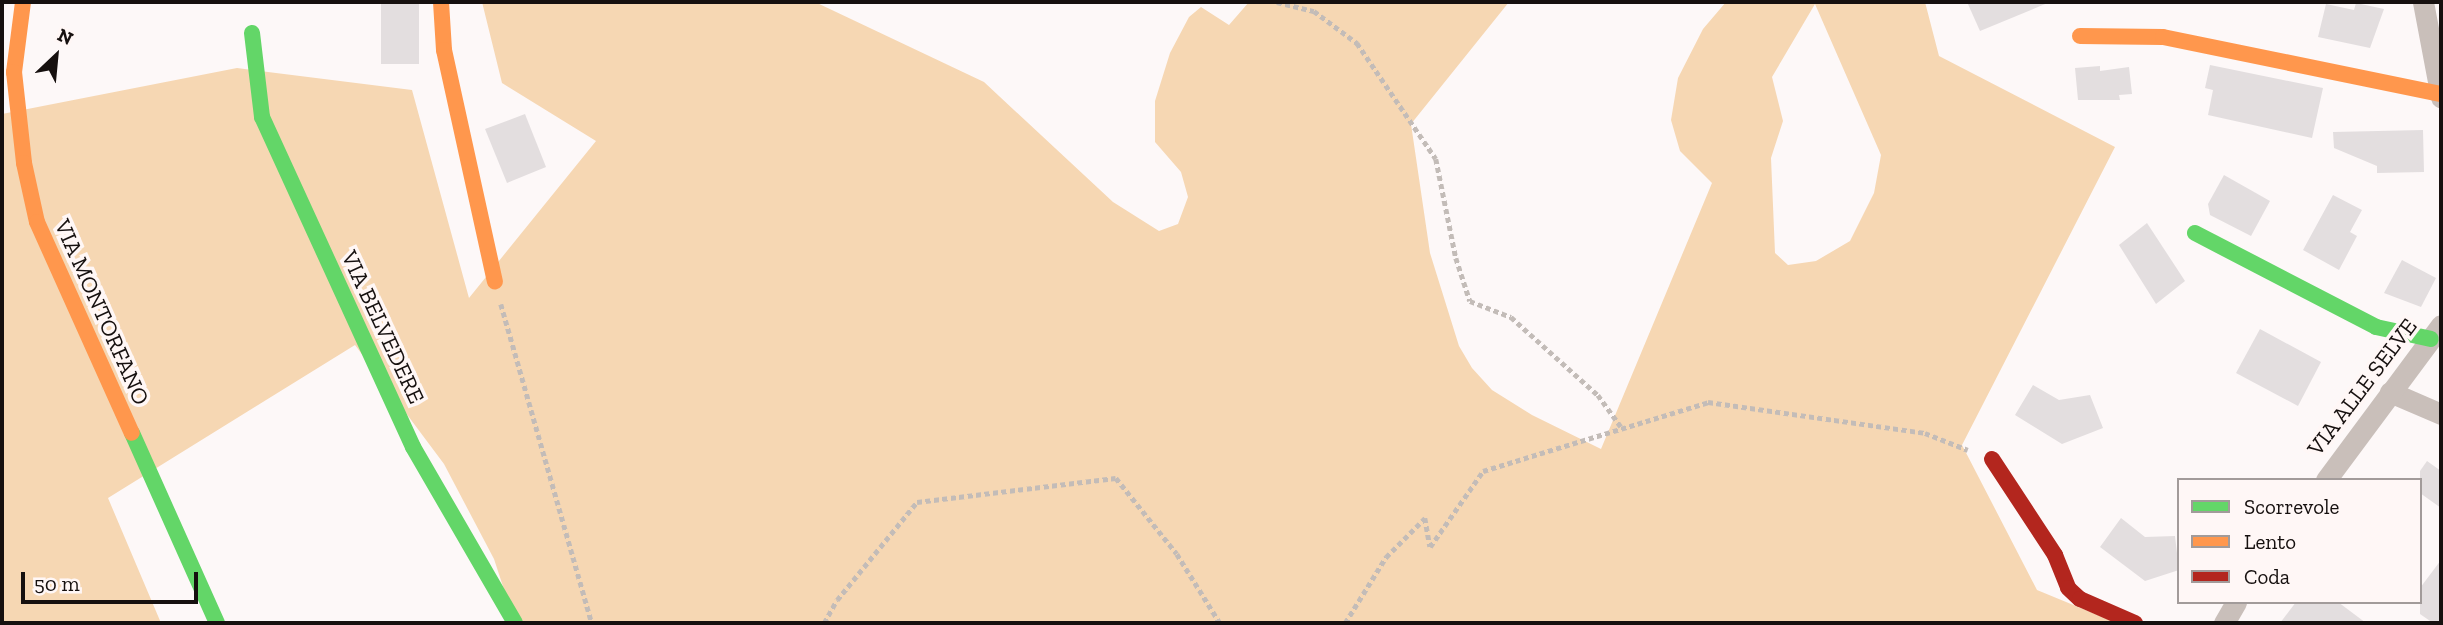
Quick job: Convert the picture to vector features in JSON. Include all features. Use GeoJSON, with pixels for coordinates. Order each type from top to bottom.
{"type":"FeatureCollection","features":[{"type":"Feature","properties":{"kind":"street","name":"VIA MONTORFANO"},"geometry":{"type":"LineString","coordinates":[[23,2],[14,72],[24,163],[37,222],[217,623]]}},
{"type":"Feature","properties":{"kind":"street"},"geometry":{"type":"LineString","coordinates":[[441,2],[444,50],[495,281]]}},
{"type":"Feature","properties":{"kind":"street"},"geometry":{"type":"LineString","coordinates":[[2080,36],[2162,37],[2441,95],[2423,2]]}},
{"type":"Feature","properties":{"kind":"street","name":"VIA BELVEDERE"},"geometry":{"type":"LineString","coordinates":[[252,33],[262,117],[413,447],[515,623]]}},
{"type":"Feature","properties":{"kind":"street"},"geometry":{"type":"LineString","coordinates":[[2195,233],[2376,327],[2436,332]]}},
{"type":"Feature","properties":{"kind":"street","name":"VIA ALLE SELVE"},"geometry":{"type":"LineString","coordinates":[[2327,478],[2436,332]]}},
{"type":"Feature","properties":{"kind":"street"},"geometry":{"type":"LineString","coordinates":[[2390,392],[2441,414]]}},
{"type":"Feature","properties":{"kind":"street"},"geometry":{"type":"LineString","coordinates":[[1992,459],[2055,555],[2068,588],[2080,599],[2135,623]]}},
{"type":"Feature","properties":{"kind":"street"},"geometry":{"type":"LineString","coordinates":[[2224,623],[2235,604]]}},
{"type":"Feature","properties":{"kind":"path"},"geometry":{"type":"LineString","coordinates":[[1277,2],[1314,11],[1357,43],[1436,159],[1455,258],[1470,301],[1511,317],[1598,395],[1621,427]]}},
{"type":"Feature","properties":{"kind":"path"},"geometry":{"type":"LineString","coordinates":[[495,281],[592,623]]}},
{"type":"Feature","properties":{"kind":"path"},"geometry":{"type":"LineString","coordinates":[[1345,623],[1386,557],[1424,518],[1430,547],[1483,471],[1708,402],[1925,433],[1992,459]]}},
{"type":"Feature","properties":{"kind":"path"},"geometry":{"type":"LineString","coordinates":[[824,623],[837,600],[918,502],[1116,478],[1178,554],[1220,623]]}},
{"type":"Feature","properties":{"kind":"shaded area"},"geometry":{"type":"Polygon","coordinates":[[[482,2],[815,2],[984,82],[1113,202],[1159,231],[1178,224],[1188,197],[1181,172],[1155,142],[1155,101],[1170,53],[1189,17],[1201,7],[1229,25],[1249,2],[1509,2],[1411,124],[1430,253],[1459,346],[1472,368],[1492,390],[1532,415],[1601,449],[1712,183],[1680,151],[1671,120],[1678,78],[1703,29],[1726,2],[1925,2],[1939,56],[2115,147],[1962,445],[2037,590],[2117,623],[515,623],[494,559],[444,464],[355,345],[108,498],[161,623],[2,623],[2,114],[237,68],[412,90],[469,298],[596,141],[502,83],[482,2]],[[1815,4],[1772,77],[1783,121],[1771,158],[1775,253],[1788,265],[1816,261],[1850,241],[1874,193],[1881,155],[1815,4]]]}},
{"type":"Feature","properties":{"kind":"building"},"geometry":{"type":"Polygon","coordinates":[[[381,2],[419,2],[419,64],[381,64],[381,2]]]}},
{"type":"Feature","properties":{"kind":"building"},"geometry":{"type":"Polygon","coordinates":[[[1967,2],[2050,2],[1980,31],[1967,2]]]}},
{"type":"Feature","properties":{"kind":"building"},"geometry":{"type":"Polygon","coordinates":[[[2356,3],[2384,9],[2370,48],[2318,37],[2326,4],[2354,10],[2356,3]]]}},
{"type":"Feature","properties":{"kind":"building"},"geometry":{"type":"Polygon","coordinates":[[[2210,65],[2323,88],[2312,138],[2208,115],[2213,90],[2205,88],[2210,65]]]}},
{"type":"Feature","properties":{"kind":"building"},"geometry":{"type":"Polygon","coordinates":[[[2100,66],[2100,71],[2129,67],[2132,94],[2119,95],[2120,100],[2078,100],[2075,68],[2100,66]]]}},
{"type":"Feature","properties":{"kind":"building"},"geometry":{"type":"Polygon","coordinates":[[[525,114],[546,167],[507,183],[485,129],[525,114]]]}},
{"type":"Feature","properties":{"kind":"building"},"geometry":{"type":"Polygon","coordinates":[[[2423,130],[2424,172],[2377,173],[2377,166],[2334,148],[2333,132],[2423,130]]]}},
{"type":"Feature","properties":{"kind":"building"},"geometry":{"type":"Polygon","coordinates":[[[2224,175],[2270,201],[2251,236],[2210,215],[2208,204],[2224,175]]]}},
{"type":"Feature","properties":{"kind":"building"},"geometry":{"type":"Polygon","coordinates":[[[2333,195],[2362,210],[2350,232],[2357,236],[2339,270],[2303,250],[2333,195]]]}},
{"type":"Feature","properties":{"kind":"building"},"geometry":{"type":"Polygon","coordinates":[[[2147,223],[2185,281],[2156,304],[2119,245],[2147,223]]]}},
{"type":"Feature","properties":{"kind":"building"},"geometry":{"type":"Polygon","coordinates":[[[2402,260],[2436,278],[2421,307],[2384,293],[2402,260]]]}},
{"type":"Feature","properties":{"kind":"building"},"geometry":{"type":"Polygon","coordinates":[[[2260,329],[2321,362],[2298,406],[2236,373],[2260,329]]]}},
{"type":"Feature","properties":{"kind":"building"},"geometry":{"type":"Polygon","coordinates":[[[2033,385],[2059,400],[2090,395],[2103,428],[2062,444],[2015,415],[2033,385]]]}},
{"type":"Feature","properties":{"kind":"building"},"geometry":{"type":"Polygon","coordinates":[[[2427,461],[2441,471],[2441,508],[2422,494],[2420,471],[2427,461]]]}},
{"type":"Feature","properties":{"kind":"building"},"geometry":{"type":"Polygon","coordinates":[[[2121,518],[2145,537],[2175,536],[2177,571],[2145,581],[2100,547],[2121,518]]]}},
{"type":"Feature","properties":{"kind":"building"},"geometry":{"type":"Polygon","coordinates":[[[2441,560],[2441,623],[2433,623],[2420,614],[2422,585],[2441,560]]]}},
{"type":"Feature","properties":{"kind":"building"},"geometry":{"type":"Polygon","coordinates":[[[2294,604],[2341,604],[2366,623],[2280,623],[2294,604]]]}},
{"type":"Feature","properties":{"kind":"traffic: fast"},"geometry":{"type":"LineString","coordinates":[[252,33],[262,117],[413,447],[515,623]]}},
{"type":"Feature","properties":{"kind":"traffic: fast"},"geometry":{"type":"LineString","coordinates":[[2195,233],[2376,327],[2431,339]]}},
{"type":"Feature","properties":{"kind":"traffic: fast"},"geometry":{"type":"LineString","coordinates":[[132,433],[217,623]]}},
{"type":"Feature","properties":{"kind":"traffic: slow"},"geometry":{"type":"LineString","coordinates":[[23,2],[14,72],[24,163],[37,222],[132,433]]}},
{"type":"Feature","properties":{"kind":"traffic: slow"},"geometry":{"type":"LineString","coordinates":[[441,2],[444,50],[495,281]]}},
{"type":"Feature","properties":{"kind":"traffic: slow"},"geometry":{"type":"LineString","coordinates":[[2080,36],[2163,37],[2441,94]]}},
{"type":"Feature","properties":{"kind":"traffic: jam"},"geometry":{"type":"LineString","coordinates":[[1992,459],[2055,555],[2068,588],[2080,599],[2135,623]]}}]}
